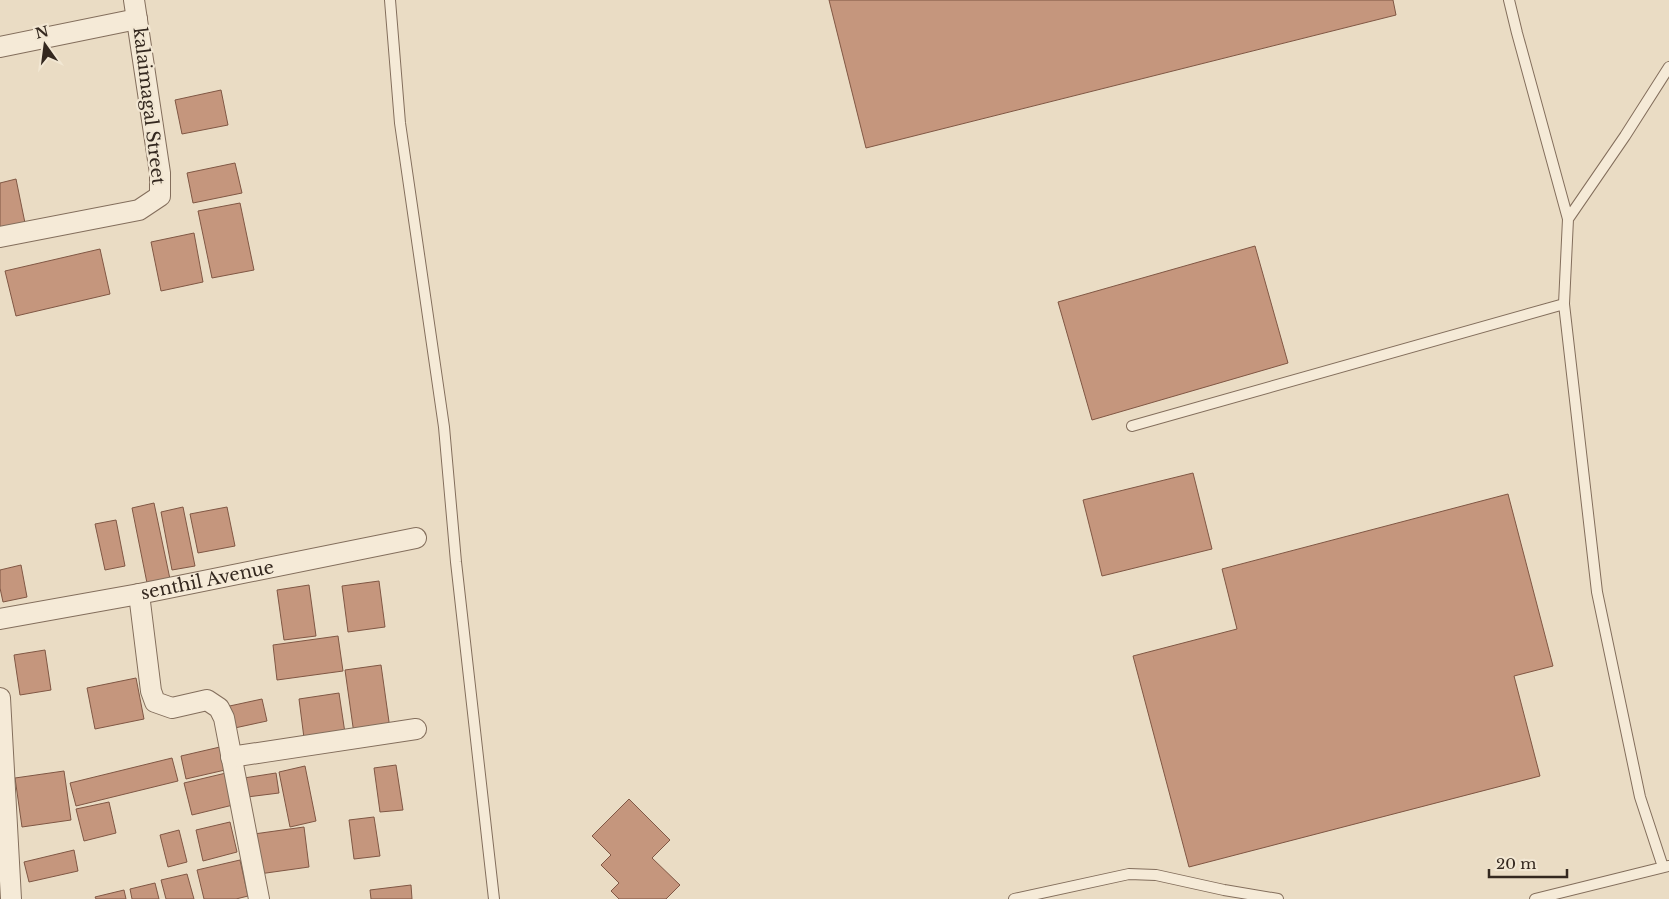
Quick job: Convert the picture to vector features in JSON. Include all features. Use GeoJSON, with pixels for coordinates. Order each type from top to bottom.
{"type":"FeatureCollection","features":[{"type":"Feature","properties":{"kind":"street"},"geometry":{"type":"LineString","coordinates":[[0,47],[136,9]]}},
{"type":"Feature","properties":{"kind":"street","name":"kalaimagal Street"},"geometry":{"type":"LineString","coordinates":[[0,237],[139,210],[160,196],[160,173],[136,9]]}},
{"type":"Feature","properties":{"kind":"street","name":"senthil Avenue"},"geometry":{"type":"LineString","coordinates":[[0,619],[139,594],[416,538]]}},
{"type":"Feature","properties":{"kind":"street"},"geometry":{"type":"LineString","coordinates":[[139,594],[151,691],[155,702],[172,708],[207,700],[219,708],[224,718],[259,899]]}},
{"type":"Feature","properties":{"kind":"street"},"geometry":{"type":"LineString","coordinates":[[0,698],[11,899]]}},
{"type":"Feature","properties":{"kind":"street"},"geometry":{"type":"LineString","coordinates":[[231,758],[416,729]]}},
{"type":"Feature","properties":{"kind":"lane"},"geometry":{"type":"LineString","coordinates":[[390,0],[400,123],[444,427],[456,562],[494,899]]}},
{"type":"Feature","properties":{"kind":"lane"},"geometry":{"type":"LineString","coordinates":[[1509,0],[1568,219],[1564,304],[1597,592],[1640,797],[1666,866],[1535,899]]}},
{"type":"Feature","properties":{"kind":"lane"},"geometry":{"type":"LineString","coordinates":[[1568,219],[1625,136],[1669,67]]}},
{"type":"Feature","properties":{"kind":"lane"},"geometry":{"type":"LineString","coordinates":[[1132,426],[1564,304]]}},
{"type":"Feature","properties":{"kind":"lane"},"geometry":{"type":"LineString","coordinates":[[1014,899],[1129,874],[1156,875],[1224,890],[1278,899]]}},
{"type":"Feature","properties":{"kind":"building"},"geometry":{"type":"Polygon","coordinates":[[[829,0],[1393,0],[1396,15],[866,148],[829,0]]]}},
{"type":"Feature","properties":{"kind":"building"},"geometry":{"type":"Polygon","coordinates":[[[221,90],[228,125],[182,134],[175,100],[221,90]]]}},
{"type":"Feature","properties":{"kind":"building"},"geometry":{"type":"Polygon","coordinates":[[[235,163],[242,193],[193,203],[187,173],[235,163]]]}},
{"type":"Feature","properties":{"kind":"building"},"geometry":{"type":"Polygon","coordinates":[[[16,179],[25,223],[0,227],[0,183],[16,179]]]}},
{"type":"Feature","properties":{"kind":"building"},"geometry":{"type":"Polygon","coordinates":[[[240,203],[254,270],[212,278],[198,211],[240,203]]]}},
{"type":"Feature","properties":{"kind":"building"},"geometry":{"type":"Polygon","coordinates":[[[194,233],[203,282],[161,291],[151,242],[194,233]]]}},
{"type":"Feature","properties":{"kind":"building"},"geometry":{"type":"Polygon","coordinates":[[[1255,246],[1288,363],[1092,420],[1058,302],[1255,246]]]}},
{"type":"Feature","properties":{"kind":"building"},"geometry":{"type":"Polygon","coordinates":[[[100,249],[110,294],[16,316],[5,271],[100,249]]]}},
{"type":"Feature","properties":{"kind":"building"},"geometry":{"type":"Polygon","coordinates":[[[1193,473],[1212,549],[1102,576],[1083,500],[1193,473]]]}},
{"type":"Feature","properties":{"kind":"building"},"geometry":{"type":"Polygon","coordinates":[[[1508,494],[1553,666],[1514,676],[1540,776],[1189,867],[1133,656],[1237,629],[1222,569],[1508,494]]]}},
{"type":"Feature","properties":{"kind":"building"},"geometry":{"type":"Polygon","coordinates":[[[154,503],[170,579],[147,583],[132,508],[154,503]]]}},
{"type":"Feature","properties":{"kind":"building"},"geometry":{"type":"Polygon","coordinates":[[[183,507],[195,566],[172,570],[161,512],[183,507]]]}},
{"type":"Feature","properties":{"kind":"building"},"geometry":{"type":"Polygon","coordinates":[[[227,507],[235,546],[198,553],[190,514],[227,507]]]}},
{"type":"Feature","properties":{"kind":"building"},"geometry":{"type":"Polygon","coordinates":[[[116,520],[125,566],[105,570],[95,524],[116,520]]]}},
{"type":"Feature","properties":{"kind":"building"},"geometry":{"type":"Polygon","coordinates":[[[21,565],[27,597],[3,602],[0,588],[0,570],[21,565]]]}},
{"type":"Feature","properties":{"kind":"building"},"geometry":{"type":"Polygon","coordinates":[[[379,581],[385,627],[348,632],[342,586],[379,581]]]}},
{"type":"Feature","properties":{"kind":"building"},"geometry":{"type":"Polygon","coordinates":[[[309,585],[316,636],[284,640],[277,590],[309,585]]]}},
{"type":"Feature","properties":{"kind":"building"},"geometry":{"type":"Polygon","coordinates":[[[338,636],[343,671],[277,680],[273,645],[338,636]]]}},
{"type":"Feature","properties":{"kind":"building"},"geometry":{"type":"Polygon","coordinates":[[[45,650],[51,690],[20,695],[14,655],[45,650]]]}},
{"type":"Feature","properties":{"kind":"building"},"geometry":{"type":"Polygon","coordinates":[[[381,665],[390,729],[354,734],[345,670],[381,665]]]}},
{"type":"Feature","properties":{"kind":"building"},"geometry":{"type":"Polygon","coordinates":[[[136,678],[144,719],[95,729],[87,688],[136,678]]]}},
{"type":"Feature","properties":{"kind":"building"},"geometry":{"type":"Polygon","coordinates":[[[339,693],[345,733],[304,738],[299,699],[339,693]]]}},
{"type":"Feature","properties":{"kind":"building"},"geometry":{"type":"Polygon","coordinates":[[[262,699],[267,721],[230,729],[225,707],[262,699]]]}},
{"type":"Feature","properties":{"kind":"building"},"geometry":{"type":"Polygon","coordinates":[[[220,747],[225,770],[186,779],[181,756],[220,747]]]}},
{"type":"Feature","properties":{"kind":"building"},"geometry":{"type":"Polygon","coordinates":[[[172,758],[178,781],[76,806],[70,783],[172,758]]]}},
{"type":"Feature","properties":{"kind":"building"},"geometry":{"type":"Polygon","coordinates":[[[396,765],[403,810],[380,812],[374,768],[396,765]]]}},
{"type":"Feature","properties":{"kind":"building"},"geometry":{"type":"Polygon","coordinates":[[[305,766],[316,821],[290,827],[279,772],[305,766]]]}},
{"type":"Feature","properties":{"kind":"building"},"geometry":{"type":"Polygon","coordinates":[[[64,771],[71,820],[22,827],[15,778],[64,771]]]}},
{"type":"Feature","properties":{"kind":"building"},"geometry":{"type":"Polygon","coordinates":[[[226,773],[233,805],[192,815],[184,783],[226,773]]]}},
{"type":"Feature","properties":{"kind":"building"},"geometry":{"type":"Polygon","coordinates":[[[276,773],[279,793],[247,797],[244,778],[276,773]]]}},
{"type":"Feature","properties":{"kind":"building"},"geometry":{"type":"Polygon","coordinates":[[[629,799],[670,840],[652,858],[680,885],[666,899],[619,899],[611,891],[619,883],[601,865],[611,855],[592,836],[629,799]]]}},
{"type":"Feature","properties":{"kind":"building"},"geometry":{"type":"Polygon","coordinates":[[[109,802],[116,833],[84,841],[76,809],[109,802]]]}},
{"type":"Feature","properties":{"kind":"building"},"geometry":{"type":"Polygon","coordinates":[[[374,817],[380,856],[354,859],[349,820],[374,817]]]}},
{"type":"Feature","properties":{"kind":"building"},"geometry":{"type":"Polygon","coordinates":[[[230,822],[237,852],[203,861],[196,830],[230,822]]]}},
{"type":"Feature","properties":{"kind":"building"},"geometry":{"type":"Polygon","coordinates":[[[304,827],[309,867],[259,874],[254,834],[304,827]]]}},
{"type":"Feature","properties":{"kind":"building"},"geometry":{"type":"Polygon","coordinates":[[[179,830],[187,862],[168,867],[160,835],[179,830]]]}},
{"type":"Feature","properties":{"kind":"building"},"geometry":{"type":"Polygon","coordinates":[[[74,850],[78,871],[29,882],[24,862],[74,850]]]}},
{"type":"Feature","properties":{"kind":"building"},"geometry":{"type":"Polygon","coordinates":[[[240,860],[248,896],[236,899],[204,899],[197,870],[240,860]]]}},
{"type":"Feature","properties":{"kind":"building"},"geometry":{"type":"Polygon","coordinates":[[[187,874],[194,899],[166,899],[161,880],[187,874]]]}},
{"type":"Feature","properties":{"kind":"building"},"geometry":{"type":"Polygon","coordinates":[[[155,883],[159,899],[132,899],[130,889],[155,883]]]}},
{"type":"Feature","properties":{"kind":"building"},"geometry":{"type":"Polygon","coordinates":[[[411,885],[412,899],[371,899],[370,890],[411,885]]]}},
{"type":"Feature","properties":{"kind":"building"},"geometry":{"type":"Polygon","coordinates":[[[124,890],[126,899],[96,899],[95,897],[124,890]]]}}]}
